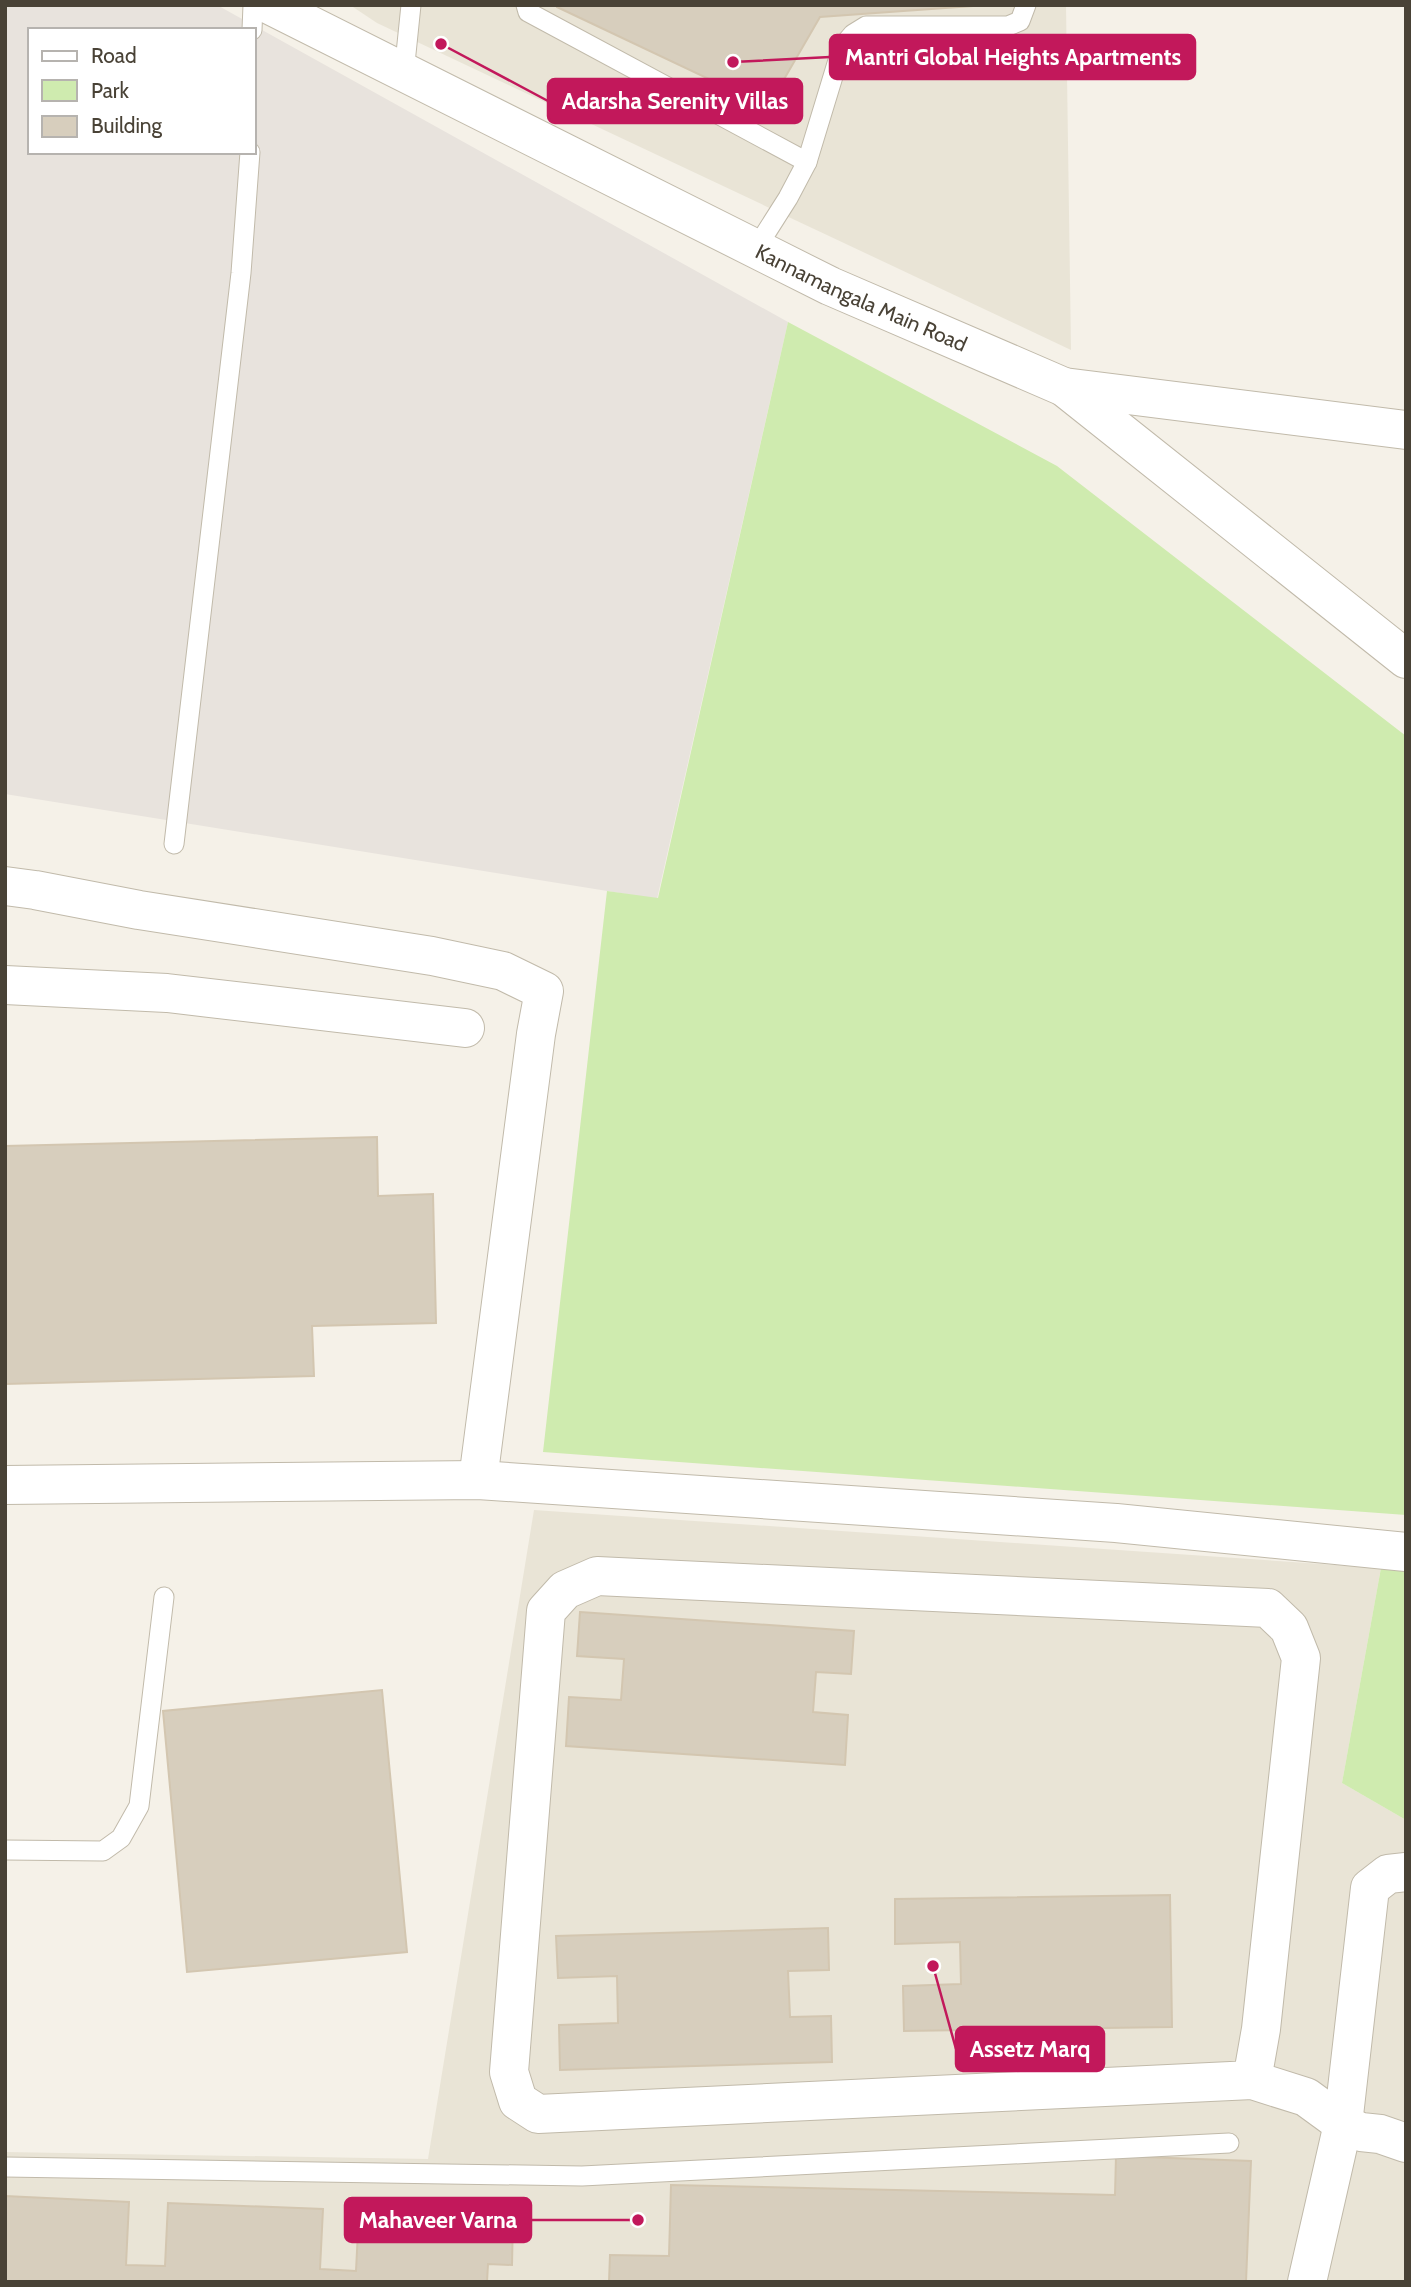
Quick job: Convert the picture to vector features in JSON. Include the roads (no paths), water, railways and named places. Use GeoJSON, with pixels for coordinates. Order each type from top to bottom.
{"type":"FeatureCollection","features":[{"type":"Feature","properties":{"kind":"street","name":"Kannamangala Main Road"},"geometry":{"type":"LineString","coordinates":[[270,5],[755,250],[830,286],[1064,387],[1406,659]]}},
{"type":"Feature","properties":{"kind":"street"},"geometry":{"type":"LineString","coordinates":[[1064,387],[1406,430]]}},
{"type":"Feature","properties":{"kind":"street"},"geometry":{"type":"LineString","coordinates":[[5,886],[432,956],[503,971],[544,991],[536,1034],[478,1479]]}},
{"type":"Feature","properties":{"kind":"street"},"geometry":{"type":"LineString","coordinates":[[5,985],[167,993],[465,1028]]}},
{"type":"Feature","properties":{"kind":"street"},"geometry":{"type":"LineString","coordinates":[[5,1485],[478,1479],[1116,1523],[1406,1552]]}},
{"type":"Feature","properties":{"kind":"street"},"geometry":{"type":"LineString","coordinates":[[1252,2080],[1261,2029],[1301,1658],[1289,1628],[1268,1608],[597,1576],[565,1590],[546,1611],[509,2072],[518,2101],[538,2114],[1252,2080],[1306,2096],[1343,2124],[1361,2132],[1380,2134],[1406,2143]]}},
{"type":"Feature","properties":{"kind":"street"},"geometry":{"type":"LineString","coordinates":[[1307,2282],[1343,2124],[1370,1888],[1388,1874],[1406,1872]]}},
{"type":"Feature","properties":{"kind":"lane"},"geometry":{"type":"LineString","coordinates":[[252,28],[253,5]]}},
{"type":"Feature","properties":{"kind":"lane"},"geometry":{"type":"LineString","coordinates":[[404,72],[411,5]]}},
{"type":"Feature","properties":{"kind":"lane"},"geometry":{"type":"LineString","coordinates":[[526,5],[528,12],[807,162]]}},
{"type":"Feature","properties":{"kind":"lane"},"geometry":{"type":"LineString","coordinates":[[755,250],[807,162],[842,47],[853,34],[866,26],[1008,26],[1020,21],[1026,5]]}},
{"type":"Feature","properties":{"kind":"lane"},"geometry":{"type":"LineString","coordinates":[[174,844],[241,273],[250,154]]}},
{"type":"Feature","properties":{"kind":"lane"},"geometry":{"type":"LineString","coordinates":[[5,1850],[103,1851],[121,1838],[139,1806],[164,1597]]}},
{"type":"Feature","properties":{"kind":"lane"},"geometry":{"type":"LineString","coordinates":[[5,2167],[583,2176],[1229,2143]]}},
{"type":"Feature","properties":{"kind":"place","name":"Adarsha Serenity Villas"},"geometry":{"type":"Point","coordinates":[441,44]}},
{"type":"Feature","properties":{"kind":"place","name":"Mantri Global Heights Apartments"},"geometry":{"type":"Point","coordinates":[733,62]}},
{"type":"Feature","properties":{"kind":"place","name":"Assetz Marq"},"geometry":{"type":"Point","coordinates":[933,1966]}},
{"type":"Feature","properties":{"kind":"place","name":"Mahaveer Varna"},"geometry":{"type":"Point","coordinates":[638,2220]}}]}
